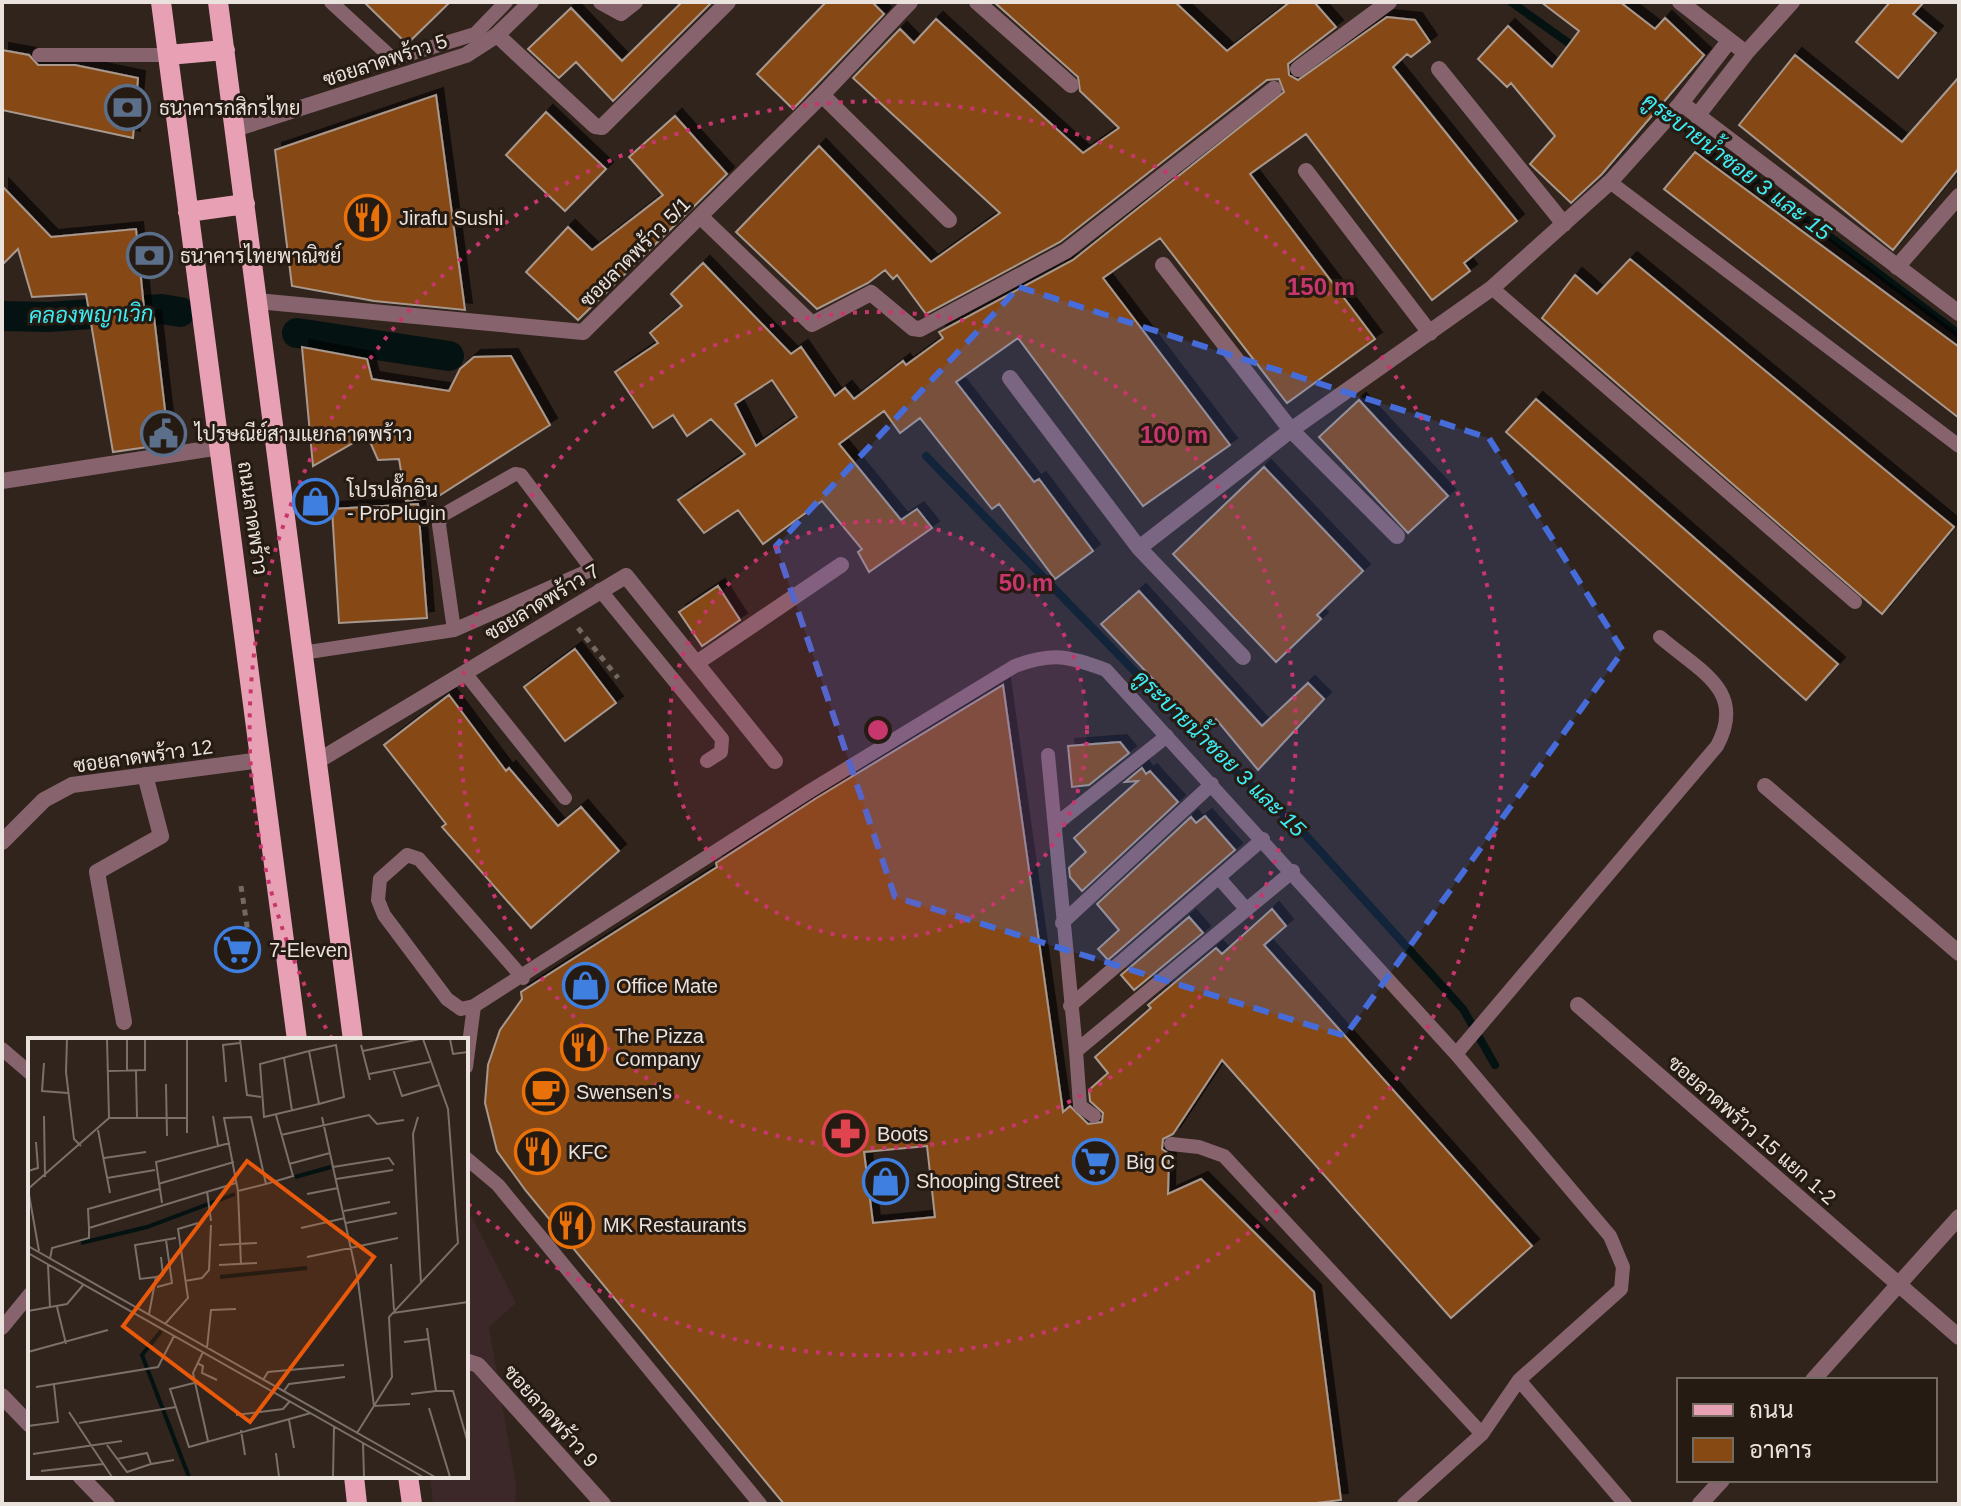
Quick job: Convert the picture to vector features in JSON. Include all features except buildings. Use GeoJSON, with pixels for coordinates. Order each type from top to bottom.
{"type":"FeatureCollection","features":[{"type":"Feature","properties":{"kind":"main road","name":"ถนนลาดพร้าว"},"geometry":{"type":"LineString","coordinates":[[161,2],[297,1038]]}},
{"type":"Feature","properties":{"kind":"main road","name":"ถนนลาดพร้าว"},"geometry":{"type":"LineString","coordinates":[[218,2],[353,1038]]}},
{"type":"Feature","properties":{"kind":"main road"},"geometry":{"type":"LineString","coordinates":[[168,55],[225,50]]}},
{"type":"Feature","properties":{"kind":"main road"},"geometry":{"type":"LineString","coordinates":[[188,212],[245,204]]}},
{"type":"Feature","properties":{"kind":"main road"},"geometry":{"type":"LineString","coordinates":[[354,1478],[357,1504]]}},
{"type":"Feature","properties":{"kind":"main road"},"geometry":{"type":"LineString","coordinates":[[408,1478],[412,1504]]}},
{"type":"Feature","properties":{"kind":"street","name":"ซอยลาดพร้าว 5"},"geometry":{"type":"LineString","coordinates":[[235,129],[466,55],[497,35],[531,2]]}},
{"type":"Feature","properties":{"kind":"street"},"geometry":{"type":"LineString","coordinates":[[601,2],[621,13],[635,2]]}},
{"type":"Feature","properties":{"kind":"street"},"geometry":{"type":"LineString","coordinates":[[497,35],[595,126],[602,127],[728,2]]}},
{"type":"Feature","properties":{"kind":"street","name":"ซอยลาดพร้าว 5/1"},"geometry":{"type":"LineString","coordinates":[[257,301],[583,332],[822,95],[910,2]]}},
{"type":"Feature","properties":{"kind":"street"},"geometry":{"type":"LineString","coordinates":[[977,2],[1071,85]]}},
{"type":"Feature","properties":{"kind":"street"},"geometry":{"type":"LineString","coordinates":[[1298,69],[1389,2]]}},
{"type":"Feature","properties":{"kind":"street"},"geometry":{"type":"LineString","coordinates":[[1680,2],[1746,53]]}},
{"type":"Feature","properties":{"kind":"street"},"geometry":{"type":"LineString","coordinates":[[1697,116],[1746,53],[1792,2]]}},
{"type":"Feature","properties":{"kind":"street"},"geometry":{"type":"LineString","coordinates":[[1139,548],[1291,430],[1492,288],[1610,182],[1673,113],[1729,41]]}},
{"type":"Feature","properties":{"kind":"street"},"geometry":{"type":"LineString","coordinates":[[1439,69],[1564,224]]}},
{"type":"Feature","properties":{"kind":"street"},"geometry":{"type":"LineString","coordinates":[[700,216],[812,324],[871,293],[913,328],[920,329],[1066,251],[1274,89]]}},
{"type":"Feature","properties":{"kind":"street"},"geometry":{"type":"LineString","coordinates":[[822,95],[949,220]]}},
{"type":"Feature","properties":{"kind":"street"},"geometry":{"type":"LineString","coordinates":[[1673,113],[1697,116],[1959,313]]}},
{"type":"Feature","properties":{"kind":"street"},"geometry":{"type":"LineString","coordinates":[[1306,171],[1430,333]]}},
{"type":"Feature","properties":{"kind":"street"},"geometry":{"type":"LineString","coordinates":[[1897,267],[1959,196]]}},
{"type":"Feature","properties":{"kind":"street"},"geometry":{"type":"LineString","coordinates":[[1163,265],[1291,430],[1397,536]]}},
{"type":"Feature","properties":{"kind":"street"},"geometry":{"type":"LineString","coordinates":[[1010,378],[1139,548],[1243,657]]}},
{"type":"Feature","properties":{"kind":"street"},"geometry":{"type":"LineString","coordinates":[[2,481],[220,447]]}},
{"type":"Feature","properties":{"kind":"street"},"geometry":{"type":"LineString","coordinates":[[698,662],[841,565]]}},
{"type":"Feature","properties":{"kind":"street","name":"ซอยลาดพร้าว 7"},"geometry":{"type":"LineString","coordinates":[[316,762],[623,577],[629,577],[775,761]]}},
{"type":"Feature","properties":{"kind":"street","name":"ซอยลาดพร้าว 12"},"geometry":{"type":"LineString","coordinates":[[2,842],[59,790],[72,785],[261,760]]}},
{"type":"Feature","properties":{"kind":"street"},"geometry":{"type":"LineString","coordinates":[[124,1022],[97,872],[161,836],[145,775]]}},
{"type":"Feature","properties":{"kind":"street"},"geometry":{"type":"LineString","coordinates":[[1765,786],[1959,953]]}},
{"type":"Feature","properties":{"kind":"street","name":"ซอยลาดพร้าว 15 แยก 1-2"},"geometry":{"type":"LineString","coordinates":[[1578,1005],[1959,1337]]}},
{"type":"Feature","properties":{"kind":"street"},"geometry":{"type":"LineString","coordinates":[[1815,1378],[1959,1217]]}},
{"type":"Feature","properties":{"kind":"street","name":"ซอยลาดพร้าว 9"},"geometry":{"type":"LineString","coordinates":[[468,1362],[478,1365],[603,1504]]}},
{"type":"Feature","properties":{"kind":"street"},"geometry":{"type":"LineString","coordinates":[[2,1396],[28,1423]]}},
{"type":"Feature","properties":{"kind":"street"},"geometry":{"type":"LineString","coordinates":[[82,1478],[107,1504]]}},
{"type":"Feature","properties":{"kind":"street"},"geometry":{"type":"LineString","coordinates":[[1700,1504],[1720,1482]]}},
{"type":"Feature","properties":{"kind":"lane"},"geometry":{"type":"LineString","coordinates":[[331,2],[393,59],[475,34],[506,2]]}},
{"type":"Feature","properties":{"kind":"lane"},"geometry":{"type":"LineString","coordinates":[[39,55],[168,55]]}},
{"type":"Feature","properties":{"kind":"lane"},"geometry":{"type":"LineString","coordinates":[[1610,182],[1959,446]]}},
{"type":"Feature","properties":{"kind":"lane"},"geometry":{"type":"LineString","coordinates":[[1492,288],[1855,602]]}},
{"type":"Feature","properties":{"kind":"lane"},"geometry":{"type":"LineString","coordinates":[[302,653],[454,630],[588,571],[588,564],[521,475],[515,474],[441,516],[439,525],[454,630]]}},
{"type":"Feature","properties":{"kind":"lane"},"geometry":{"type":"LineString","coordinates":[[600,590],[722,739],[721,752],[707,761]]}},
{"type":"Feature","properties":{"kind":"lane"},"geometry":{"type":"LineString","coordinates":[[1456,1054],[1717,746],[1727,726],[1729,712],[1725,697],[1660,637]]}},
{"type":"Feature","properties":{"kind":"lane"},"geometry":{"type":"LineString","coordinates":[[523,978],[419,859],[407,855],[380,879],[378,900],[384,915],[447,999],[461,1009],[474,1006],[523,978],[810,791],[1015,666],[1039,657],[1066,656],[1106,670],[1293,871],[1456,1054],[1610,1236],[1623,1267],[1621,1289],[1519,1380],[1482,1434],[1404,1504]]}},
{"type":"Feature","properties":{"kind":"lane"},"geometry":{"type":"LineString","coordinates":[[465,673],[565,798]]}},
{"type":"Feature","properties":{"kind":"lane"},"geometry":{"type":"LineString","coordinates":[[1055,825],[1167,736]]}},
{"type":"Feature","properties":{"kind":"lane"},"geometry":{"type":"LineString","coordinates":[[1048,755],[1080,1106],[1094,1116]]}},
{"type":"Feature","properties":{"kind":"lane"},"geometry":{"type":"LineString","coordinates":[[1062,923],[1212,784]]}},
{"type":"Feature","properties":{"kind":"lane"},"geometry":{"type":"LineString","coordinates":[[1070,1006],[1263,839]]}},
{"type":"Feature","properties":{"kind":"lane"},"geometry":{"type":"LineString","coordinates":[[1076,1051],[1293,871]]}},
{"type":"Feature","properties":{"kind":"lane"},"geometry":{"type":"LineString","coordinates":[[1219,878],[1247,910]]}},
{"type":"Feature","properties":{"kind":"lane"},"geometry":{"type":"LineString","coordinates":[[468,1052],[474,1006]]}},
{"type":"Feature","properties":{"kind":"lane"},"geometry":{"type":"LineString","coordinates":[[2,1049],[28,1071]]}},
{"type":"Feature","properties":{"kind":"lane"},"geometry":{"type":"LineString","coordinates":[[1171,1144],[1199,1147],[1224,1156],[1482,1434]]}},
{"type":"Feature","properties":{"kind":"lane"},"geometry":{"type":"LineString","coordinates":[[468,1160],[498,1185],[760,1504]]}},
{"type":"Feature","properties":{"kind":"lane"},"geometry":{"type":"LineString","coordinates":[[2,1328],[28,1296]]}},
{"type":"Feature","properties":{"kind":"lane"},"geometry":{"type":"LineString","coordinates":[[1519,1380],[1625,1504]]}},
{"type":"Feature","properties":{"kind":"path"},"geometry":{"type":"LineString","coordinates":[[565,611],[618,678]]}},
{"type":"Feature","properties":{"kind":"path"},"geometry":{"type":"LineString","coordinates":[[241,886],[253,966]]}},
{"type":"Feature","properties":{"kind":"highlighted area"},"geometry":{"type":"Polygon","coordinates":[[[1019,287],[1489,438],[1623,651],[1345,1036],[895,897],[776,546],[1019,287]]]}},
{"type":"Feature","properties":{"kind":"shaded area"},"geometry":{"type":"Polygon","coordinates":[[[472,1217],[516,1303],[489,1327],[516,1485],[515,1504],[433,1504],[430,1478],[468,1478],[468,1218],[472,1217]]]}},
{"type":"Feature","properties":{"kind":"waterway","name":"คูระบายน้ำซอย 3 และ 15"},"geometry":{"type":"LineString","coordinates":[[1511,2],[1577,49]]}},
{"type":"Feature","properties":{"kind":"waterway","name":"คูระบายน้ำซอย 3 และ 15"},"geometry":{"type":"LineString","coordinates":[[1650,101],[1959,334]]}},
{"type":"Feature","properties":{"kind":"waterway","name":"คลองพญาเวิก"},"geometry":{"type":"LineString","coordinates":[[2,316],[48,317],[162,309],[180,312]]}},
{"type":"Feature","properties":{"kind":"waterway","name":"คลองพญาเวิก"},"geometry":{"type":"LineString","coordinates":[[297,333],[449,356]]}},
{"type":"Feature","properties":{"kind":"waterway","name":"คูระบายน้ำซอย 3 และ 15"},"geometry":{"type":"LineString","coordinates":[[926,456],[1206,745],[1301,830],[1463,1009],[1495,1065]]}},
{"type":"Feature","properties":{"kind":"place","name":"ธนาคารกสิกรไทย"},"geometry":{"type":"Point","coordinates":[128,108]}},
{"type":"Feature","properties":{"kind":"place","name":"Jirafu Sushi"},"geometry":{"type":"Point","coordinates":[368,218]}},
{"type":"Feature","properties":{"kind":"place","name":"ธนาคารไทยพาณิชย์"},"geometry":{"type":"Point","coordinates":[149,256]}},
{"type":"Feature","properties":{"kind":"place","name":"ไปรษณีย์สามแยกลาดพร้าว"},"geometry":{"type":"Point","coordinates":[164,434]}},
{"type":"Feature","properties":{"kind":"place","name":"โปรปลั๊กอิน - ProPlugin"},"geometry":{"type":"Point","coordinates":[316,502]}},
{"type":"Feature","properties":{"kind":"place","name":"7-Eleven"},"geometry":{"type":"Point","coordinates":[238,950]}},
{"type":"Feature","properties":{"kind":"place","name":"Office Mate"},"geometry":{"type":"Point","coordinates":[585,986]}},
{"type":"Feature","properties":{"kind":"place","name":"The Pizza Company"},"geometry":{"type":"Point","coordinates":[584,1048]}},
{"type":"Feature","properties":{"kind":"place","name":"Swensen's"},"geometry":{"type":"Point","coordinates":[545,1092]}},
{"type":"Feature","properties":{"kind":"place","name":"Boots"},"geometry":{"type":"Point","coordinates":[846,1134]}},
{"type":"Feature","properties":{"kind":"place","name":"KFC"},"geometry":{"type":"Point","coordinates":[537,1152]}},
{"type":"Feature","properties":{"kind":"place","name":"Big C"},"geometry":{"type":"Point","coordinates":[1095,1162]}},
{"type":"Feature","properties":{"kind":"place","name":"Shooping Street"},"geometry":{"type":"Point","coordinates":[885,1181]}},
{"type":"Feature","properties":{"kind":"place","name":"MK Restaurants"},"geometry":{"type":"Point","coordinates":[572,1225]}}]}
